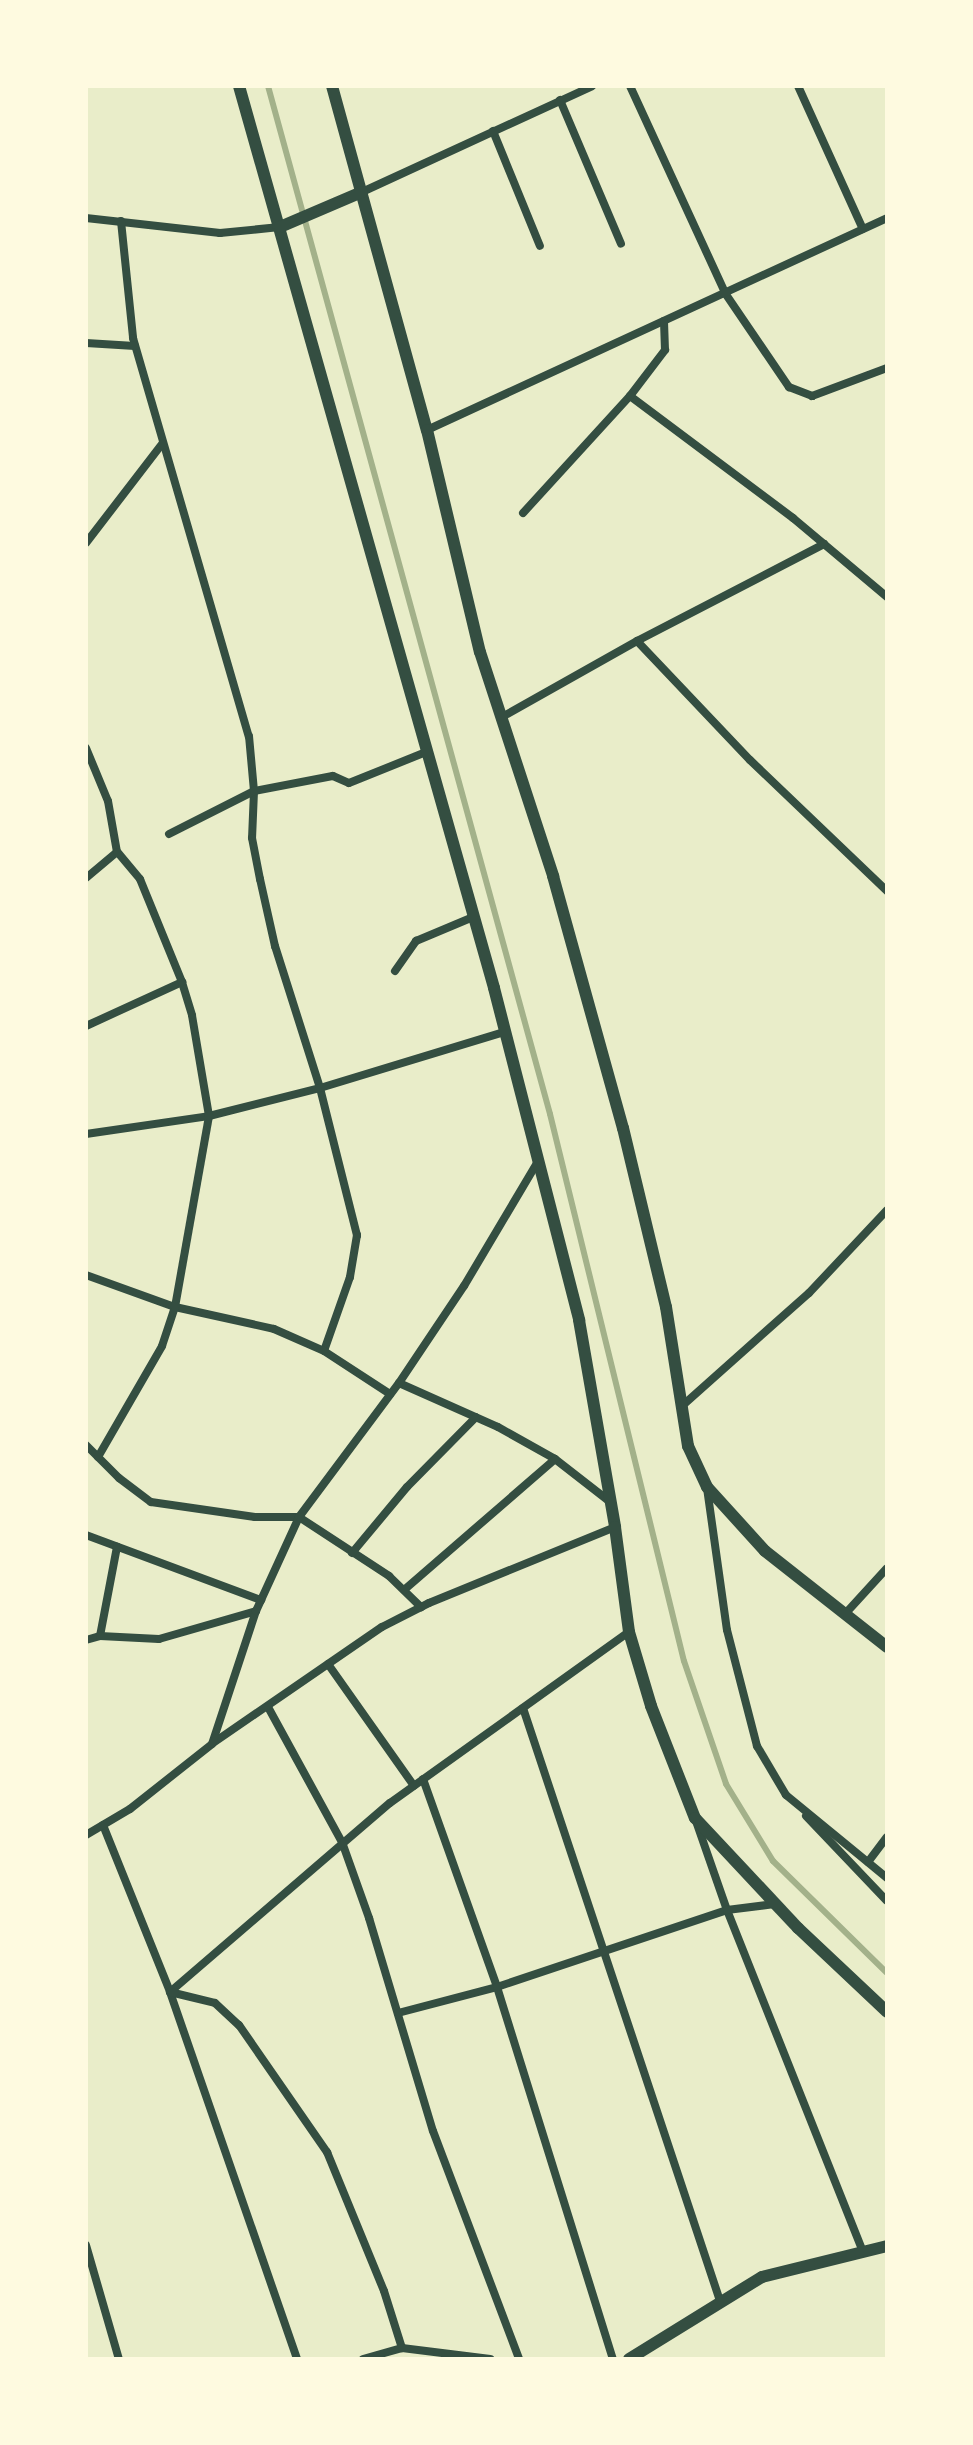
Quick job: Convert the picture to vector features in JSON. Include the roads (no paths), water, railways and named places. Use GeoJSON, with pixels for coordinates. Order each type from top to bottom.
{"type":"FeatureCollection","features":[{"type":"Feature","properties":{"kind":"street"},"geometry":{"type":"LineString","coordinates":[[239,86],[473,917],[579,1320],[615,1527],[629,1632],[651,1706],[727,1910],[863,2252]]}},
{"type":"Feature","properties":{"kind":"street"},"geometry":{"type":"LineString","coordinates":[[332,86],[427,430],[480,652],[553,876],[623,1128],[666,1307],[688,1446],[707,1487],[727,1630],[757,1746],[786,1795],[887,1901]]}},
{"type":"Feature","properties":{"kind":"street"},"geometry":{"type":"LineString","coordinates":[[86,218],[220,233],[280,227],[592,86]]}},
{"type":"Feature","properties":{"kind":"street"},"geometry":{"type":"LineString","coordinates":[[630,86],[725,293],[789,387],[812,396],[887,368]]}},
{"type":"Feature","properties":{"kind":"street"},"geometry":{"type":"LineString","coordinates":[[798,86],[863,229]]}},
{"type":"Feature","properties":{"kind":"street"},"geometry":{"type":"LineString","coordinates":[[560,100],[621,244]]}},
{"type":"Feature","properties":{"kind":"street"},"geometry":{"type":"LineString","coordinates":[[493,131],[540,246]]}},
{"type":"Feature","properties":{"kind":"street"},"geometry":{"type":"LineString","coordinates":[[427,430],[887,218]]}},
{"type":"Feature","properties":{"kind":"street"},"geometry":{"type":"LineString","coordinates":[[121,221],[135,346],[249,736],[254,791],[252,838],[263,892],[275,946],[320,1088],[357,1235],[350,1277],[324,1351]]}},
{"type":"Feature","properties":{"kind":"street"},"geometry":{"type":"LineString","coordinates":[[523,513],[630,396],[665,350],[664,321]]}},
{"type":"Feature","properties":{"kind":"street"},"geometry":{"type":"LineString","coordinates":[[86,343],[135,346]]}},
{"type":"Feature","properties":{"kind":"street"},"geometry":{"type":"LineString","coordinates":[[630,396],[824,544],[887,597]]}},
{"type":"Feature","properties":{"kind":"street"},"geometry":{"type":"LineString","coordinates":[[86,543],[162,444]]}},
{"type":"Feature","properties":{"kind":"street"},"geometry":{"type":"LineString","coordinates":[[502,717],[637,641],[824,544]]}},
{"type":"Feature","properties":{"kind":"street"},"geometry":{"type":"LineString","coordinates":[[637,641],[750,760],[887,891]]}},
{"type":"Feature","properties":{"kind":"street"},"geometry":{"type":"LineString","coordinates":[[86,748],[108,801],[117,852],[140,879],[182,982],[192,1015],[209,1116],[175,1307],[162,1346],[98,1457]]}},
{"type":"Feature","properties":{"kind":"street"},"geometry":{"type":"LineString","coordinates":[[169,834],[254,791],[333,776],[349,783],[426,752]]}},
{"type":"Feature","properties":{"kind":"street"},"geometry":{"type":"LineString","coordinates":[[86,878],[117,852]]}},
{"type":"Feature","properties":{"kind":"street"},"geometry":{"type":"LineString","coordinates":[[395,971],[416,941],[473,917]]}},
{"type":"Feature","properties":{"kind":"street"},"geometry":{"type":"LineString","coordinates":[[86,1026],[182,982]]}},
{"type":"Feature","properties":{"kind":"street"},"geometry":{"type":"LineString","coordinates":[[86,1134],[209,1116],[320,1088],[504,1032]]}},
{"type":"Feature","properties":{"kind":"street"},"geometry":{"type":"LineString","coordinates":[[212,1744],[256,1611],[299,1517],[399,1383],[464,1286],[537,1163]]}},
{"type":"Feature","properties":{"kind":"street"},"geometry":{"type":"LineString","coordinates":[[682,1406],[809,1293],[887,1210]]}},
{"type":"Feature","properties":{"kind":"street"},"geometry":{"type":"LineString","coordinates":[[86,1275],[175,1307],[274,1329],[324,1351],[390,1394]]}},
{"type":"Feature","properties":{"kind":"street"},"geometry":{"type":"LineString","coordinates":[[399,1383],[476,1417],[555,1459],[611,1503]]}},
{"type":"Feature","properties":{"kind":"street"},"geometry":{"type":"LineString","coordinates":[[352,1553],[407,1487],[476,1417]]}},
{"type":"Feature","properties":{"kind":"street"},"geometry":{"type":"LineString","coordinates":[[86,1445],[151,1502],[255,1517],[299,1517],[389,1576],[421,1607]]}},
{"type":"Feature","properties":{"kind":"street"},"geometry":{"type":"LineString","coordinates":[[404,1590],[555,1459]]}},
{"type":"Feature","properties":{"kind":"street"},"geometry":{"type":"LineString","coordinates":[[707,1487],[765,1551],[887,1647]]}},
{"type":"Feature","properties":{"kind":"street"},"geometry":{"type":"LineString","coordinates":[[86,1835],[130,1809],[212,1744],[382,1627],[421,1607],[615,1527]]}},
{"type":"Feature","properties":{"kind":"street"},"geometry":{"type":"LineString","coordinates":[[86,1535],[261,1600]]}},
{"type":"Feature","properties":{"kind":"street"},"geometry":{"type":"LineString","coordinates":[[100,1636],[117,1547]]}},
{"type":"Feature","properties":{"kind":"street"},"geometry":{"type":"LineString","coordinates":[[845,1614],[887,1568]]}},
{"type":"Feature","properties":{"kind":"street"},"geometry":{"type":"LineString","coordinates":[[86,1640],[100,1636],[159,1639],[256,1611]]}},
{"type":"Feature","properties":{"kind":"street"},"geometry":{"type":"LineString","coordinates":[[170,1992],[342,1842],[423,1779],[629,1632]]}},
{"type":"Feature","properties":{"kind":"street"},"geometry":{"type":"LineString","coordinates":[[328,1664],[414,1786]]}},
{"type":"Feature","properties":{"kind":"street"},"geometry":{"type":"LineString","coordinates":[[268,1707],[342,1842],[433,2131],[519,2359]]}},
{"type":"Feature","properties":{"kind":"street"},"geometry":{"type":"LineString","coordinates":[[523,1708],[720,2301]]}},
{"type":"Feature","properties":{"kind":"street"},"geometry":{"type":"LineString","coordinates":[[423,1779],[497,1987],[613,2359]]}},
{"type":"Feature","properties":{"kind":"street"},"geometry":{"type":"LineString","coordinates":[[786,1795],[887,1878]]}},
{"type":"Feature","properties":{"kind":"street"},"geometry":{"type":"LineString","coordinates":[[695,1818],[775,1904],[887,2012]]}},
{"type":"Feature","properties":{"kind":"street"},"geometry":{"type":"LineString","coordinates":[[103,1825],[170,1992],[297,2359]]}},
{"type":"Feature","properties":{"kind":"street"},"geometry":{"type":"LineString","coordinates":[[868,1862],[887,1837]]}},
{"type":"Feature","properties":{"kind":"street"},"geometry":{"type":"LineString","coordinates":[[398,2013],[497,1987],[727,1910],[775,1904]]}},
{"type":"Feature","properties":{"kind":"street"},"geometry":{"type":"LineString","coordinates":[[170,1992],[215,2003],[239,2025],[327,2152],[384,2291],[402,2348]]}},
{"type":"Feature","properties":{"kind":"street"},"geometry":{"type":"LineString","coordinates":[[86,2245],[119,2359]]}},
{"type":"Feature","properties":{"kind":"street"},"geometry":{"type":"LineString","coordinates":[[629,2359],[762,2277],[886,2247]]}},
{"type":"Feature","properties":{"kind":"street"},"geometry":{"type":"LineString","coordinates":[[363,2359],[402,2348],[490,2359]]}},
{"type":"Feature","properties":{"kind":"waterway"},"geometry":{"type":"LineString","coordinates":[[268,86],[550,1114],[684,1661],[726,1784],[773,1861],[887,1973]]}}]}
